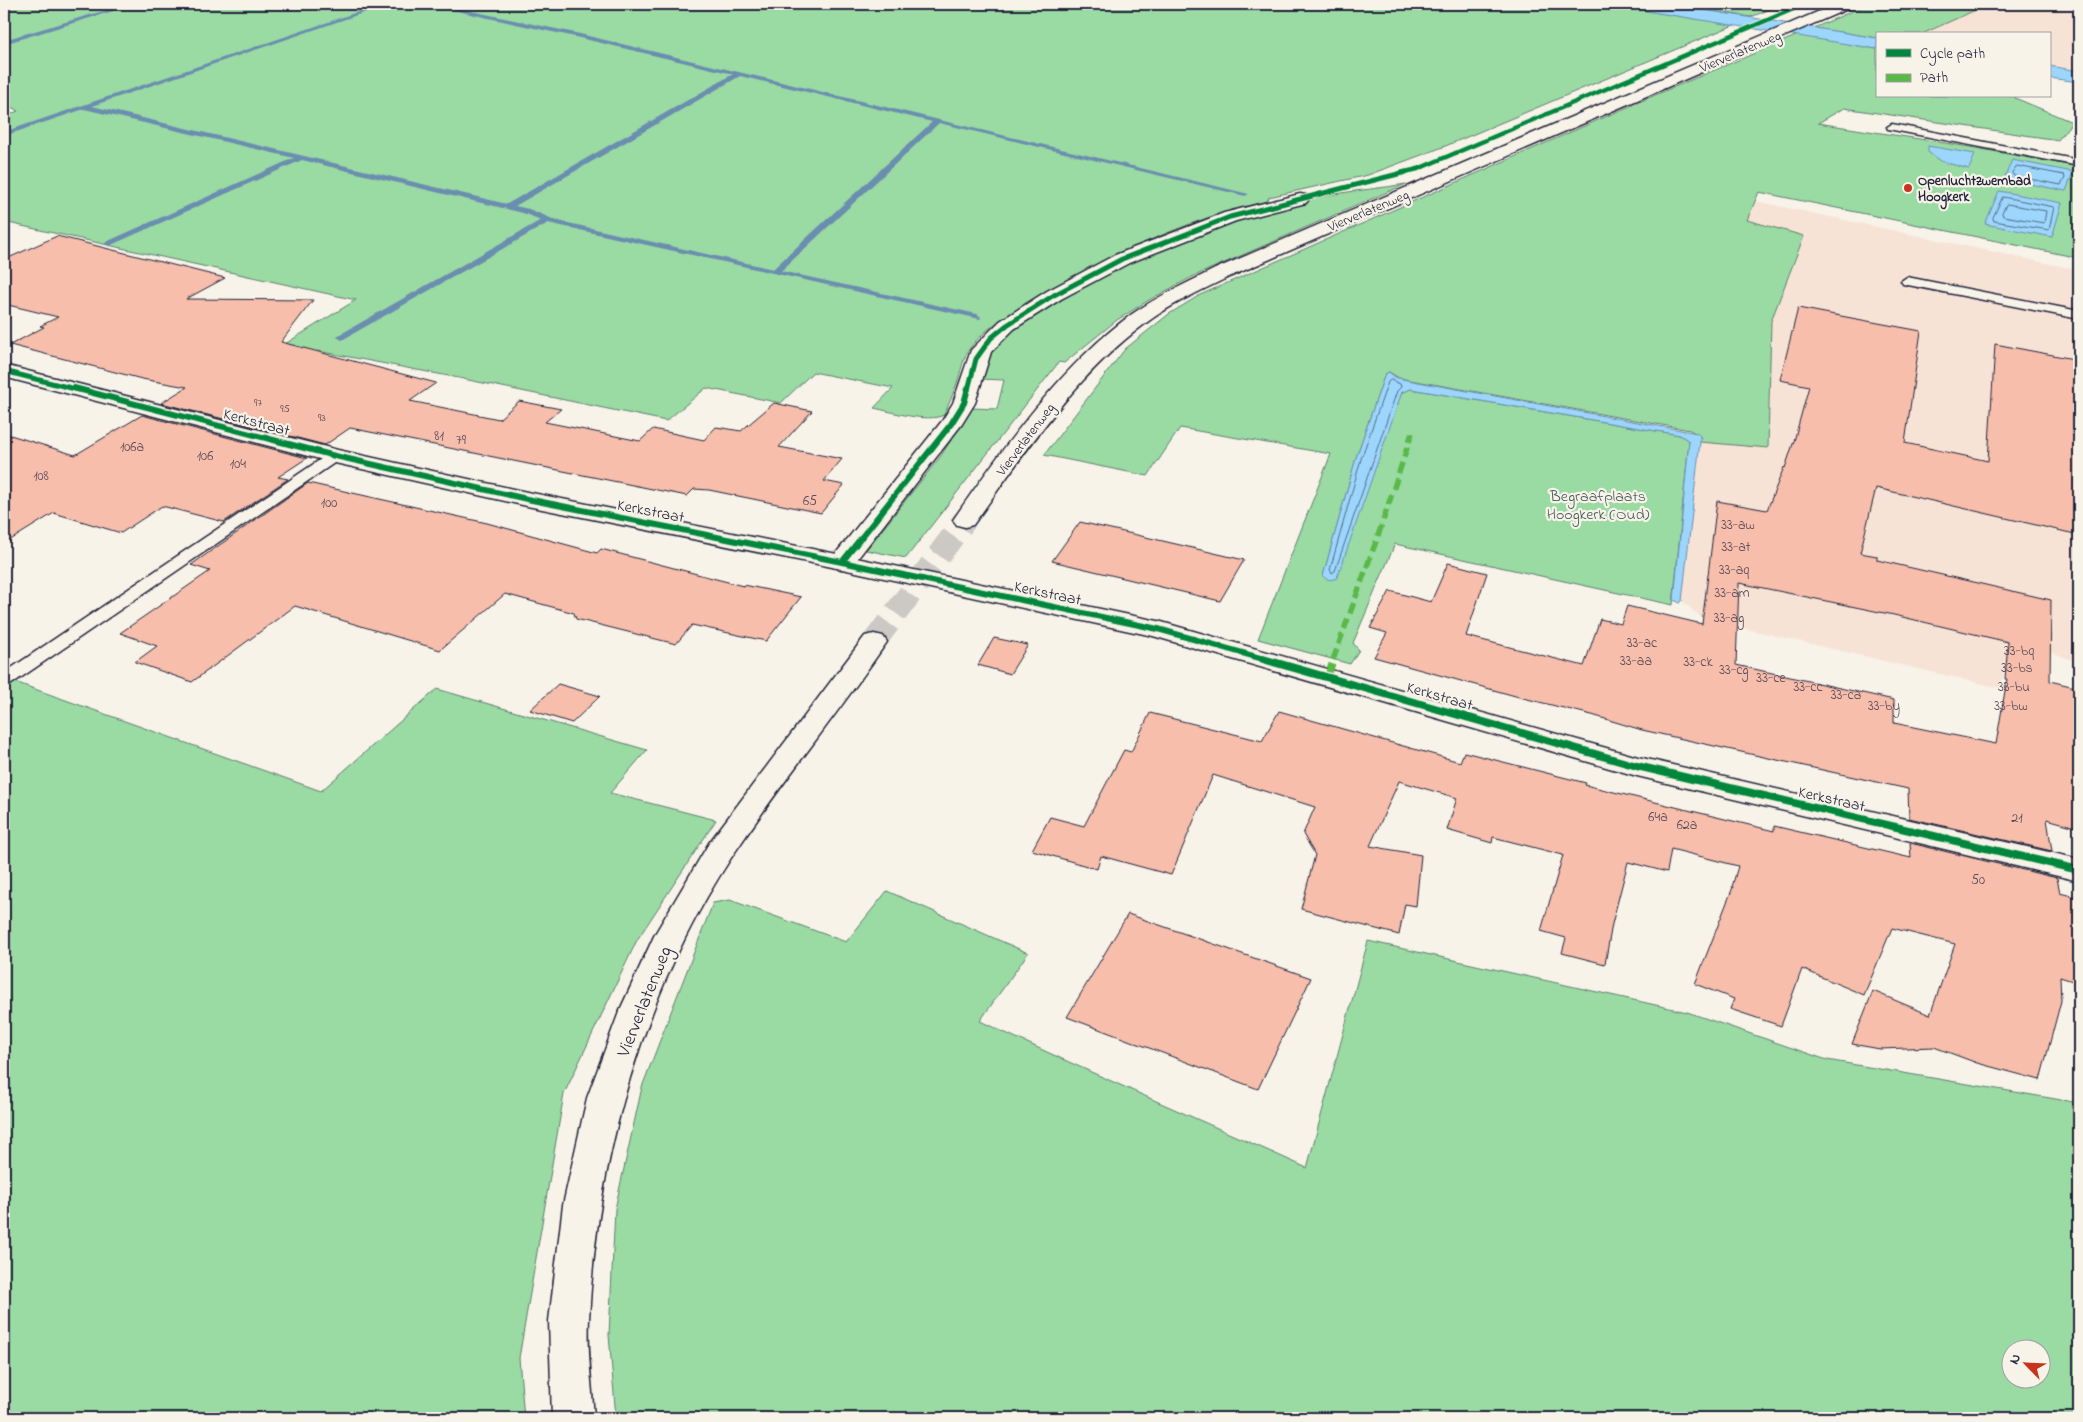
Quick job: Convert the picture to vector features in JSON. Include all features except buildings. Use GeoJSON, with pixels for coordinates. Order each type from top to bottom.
{"type":"FeatureCollection","features":[{"type":"Feature","properties":{"kind":"street","name":"Vierverlatenweg"},"geometry":{"type":"LineString","coordinates":[[965,520],[1046,410],[1085,367],[1128,327],[1170,299],[1222,273],[1847,4]]}},
{"type":"Feature","properties":{"kind":"street"},"geometry":{"type":"LineString","coordinates":[[842,562],[951,424],[964,403],[981,350],[1007,325],[1054,295],[1122,259],[1230,217],[1300,198]]}},
{"type":"Feature","properties":{"kind":"street","name":"Kerkstraat"},"geometry":{"type":"LineString","coordinates":[[4,371],[335,456],[537,501],[842,562],[1158,629],[1637,766],[2079,870]]}},
{"type":"Feature","properties":{"kind":"street","name":"Vierverlatenweg"},"geometry":{"type":"LineString","coordinates":[[573,1418],[569,1321],[582,1204],[605,1098],[636,1012],[671,934],[720,851],[874,642]]}},
{"type":"Feature","properties":{"kind":"lane"},"geometry":{"type":"LineString","coordinates":[[1892,127],[2079,163]]}},
{"type":"Feature","properties":{"kind":"lane"},"geometry":{"type":"LineString","coordinates":[[1907,281],[2079,315]]}},
{"type":"Feature","properties":{"kind":"lane"},"geometry":{"type":"LineString","coordinates":[[4,681],[335,456]]}},
{"type":"Feature","properties":{"kind":"shaded area"},"geometry":{"type":"Polygon","coordinates":[[[1989,4],[2079,4],[2079,73],[2050,71],[2050,32],[1926,32],[1989,4]]]}},
{"type":"Feature","properties":{"kind":"shaded area"},"geometry":{"type":"Polygon","coordinates":[[[1755,201],[2079,270],[2079,663],[2051,652],[2012,643],[2000,688],[1703,619],[1682,601],[1700,442],[1768,447],[1771,321],[1804,236],[1747,220],[1755,201]]]}},
{"type":"Feature","properties":{"kind":"green space"},"geometry":{"type":"Polygon","coordinates":[[[4,4],[1604,4],[1734,25],[1443,147],[1368,175],[1269,197],[1267,201],[1209,218],[1152,239],[1097,265],[1014,311],[977,339],[966,356],[944,415],[929,418],[919,417],[874,408],[893,388],[813,372],[781,403],[706,388],[666,421],[318,351],[212,409],[188,404],[356,300],[4,222],[4,117],[18,111],[4,103],[4,4]]]}},
{"type":"Feature","properties":{"kind":"green space"},"geometry":{"type":"Polygon","coordinates":[[[1667,4],[1783,4],[1751,17],[1667,4]]]}},
{"type":"Feature","properties":{"kind":"green space"},"geometry":{"type":"Polygon","coordinates":[[[1868,4],[1989,4],[1926,32],[1876,32],[1876,38],[1814,28],[1868,4]]]}},
{"type":"Feature","properties":{"kind":"green space","name":"Begraafplaats Hoogkerk (Oud)"},"geometry":{"type":"Polygon","coordinates":[[[1798,35],[1876,49],[1876,98],[2015,98],[2072,122],[2058,140],[1844,108],[1818,123],[1970,147],[2079,167],[2079,258],[1759,192],[1747,220],[1804,236],[1771,321],[1768,448],[1700,442],[1700,436],[1690,430],[1399,378],[1389,372],[1385,374],[1356,458],[1323,576],[1402,392],[1411,389],[1680,435],[1689,441],[1673,605],[1395,544],[1353,643],[1359,650],[1350,664],[1258,639],[1331,454],[1180,428],[1148,476],[1044,455],[1125,349],[1169,314],[1200,295],[1655,95],[1798,35]]]}},
{"type":"Feature","properties":{"kind":"green space"},"geometry":{"type":"Polygon","coordinates":[[[1406,184],[1192,277],[1117,320],[1064,363],[1059,362],[906,558],[866,550],[940,457],[972,408],[997,409],[1004,380],[980,379],[989,354],[1000,341],[1014,330],[1110,272],[1183,239],[1221,225],[1297,202],[1335,194],[1406,184]]]}},
{"type":"Feature","properties":{"kind":"green space"},"geometry":{"type":"Polygon","coordinates":[[[15,682],[321,791],[437,689],[647,750],[610,793],[716,820],[637,940],[564,1094],[519,1358],[524,1418],[4,1418],[4,690],[15,682]]]}},
{"type":"Feature","properties":{"kind":"green space"},"geometry":{"type":"Polygon","coordinates":[[[887,891],[1028,953],[980,1021],[1307,1168],[1368,941],[1687,1012],[1827,1060],[2079,1103],[2079,1418],[616,1418],[609,1335],[615,1209],[642,1087],[713,903],[730,900],[846,942],[887,891]]]}},
{"type":"Feature","properties":{"kind":"water"},"geometry":{"type":"Polygon","coordinates":[[[1604,4],[1667,4],[1876,38],[1876,49],[1604,4]]]}},
{"type":"Feature","properties":{"kind":"water"},"geometry":{"type":"Polygon","coordinates":[[[2050,66],[2079,71],[2079,82],[2050,78],[2050,66]]]}},
{"type":"Feature","properties":{"kind":"water"},"geometry":{"type":"Polygon","coordinates":[[[1928,146],[1975,154],[1969,169],[1940,161],[1928,152],[1928,146]]]}},
{"type":"Feature","properties":{"kind":"water"},"geometry":{"type":"Polygon","coordinates":[[[2012,160],[2073,172],[2066,191],[2004,179],[2012,160]]]}},
{"type":"Feature","properties":{"kind":"water"},"geometry":{"type":"Polygon","coordinates":[[[1999,191],[2062,203],[2052,237],[1985,224],[1999,191]]]}},
{"type":"Feature","properties":{"kind":"water"},"geometry":{"type":"Polygon","coordinates":[[[1389,372],[1395,377],[1402,379],[1697,433],[1700,436],[1700,442],[1682,601],[1680,603],[1674,600],[1689,441],[1680,435],[1411,389],[1402,392],[1337,578],[1326,579],[1323,576],[1356,458],[1385,374],[1389,372]]]}},
{"type":"Feature","properties":{"kind":"waterway"},"geometry":{"type":"LineString","coordinates":[[4,42],[133,4]]}},
{"type":"Feature","properties":{"kind":"waterway"},"geometry":{"type":"LineString","coordinates":[[4,134],[386,4]]}},
{"type":"Feature","properties":{"kind":"waterway"},"geometry":{"type":"LineString","coordinates":[[452,4],[454,9],[580,36],[1245,194]]}},
{"type":"Feature","properties":{"kind":"waterway"},"geometry":{"type":"LineString","coordinates":[[508,207],[739,74]]}},
{"type":"Feature","properties":{"kind":"waterway"},"geometry":{"type":"LineString","coordinates":[[85,107],[508,207]]}},
{"type":"Feature","properties":{"kind":"waterway"},"geometry":{"type":"LineString","coordinates":[[774,272],[936,122]]}},
{"type":"Feature","properties":{"kind":"waterway"},"geometry":{"type":"LineString","coordinates":[[109,244],[301,158]]}},
{"type":"Feature","properties":{"kind":"waterway"},"geometry":{"type":"LineString","coordinates":[[508,207],[526,211],[552,222],[774,272]]}},
{"type":"Feature","properties":{"kind":"waterway"},"geometry":{"type":"LineString","coordinates":[[342,337],[547,220]]}},
{"type":"Feature","properties":{"kind":"waterway"},"geometry":{"type":"LineString","coordinates":[[774,272],[977,317]]}},
{"type":"Feature","properties":{"kind":"tunnel"},"geometry":{"type":"LineString","coordinates":[[874,642],[965,520]]}},
{"type":"Feature","properties":{"kind":"marked path"},"geometry":{"type":"LineString","coordinates":[[1327,677],[1378,536],[1412,433]]}},
{"type":"Feature","properties":{"kind":"cycle path"},"geometry":{"type":"LineString","coordinates":[[842,562],[951,424],[964,403],[976,359],[981,350],[991,338],[1007,325],[1054,295],[1122,259],[1230,217],[1418,169],[1805,4]]}},
{"type":"Feature","properties":{"kind":"cycle path"},"geometry":{"type":"LineString","coordinates":[[4,371],[335,456],[527,499],[842,562],[1158,629],[1637,766],[2079,870]]}},
{"type":"Feature","properties":{"kind":"place","name":"Openluchtzwembad Hoogkerk"},"geometry":{"type":"Point","coordinates":[1908,188]}}]}
